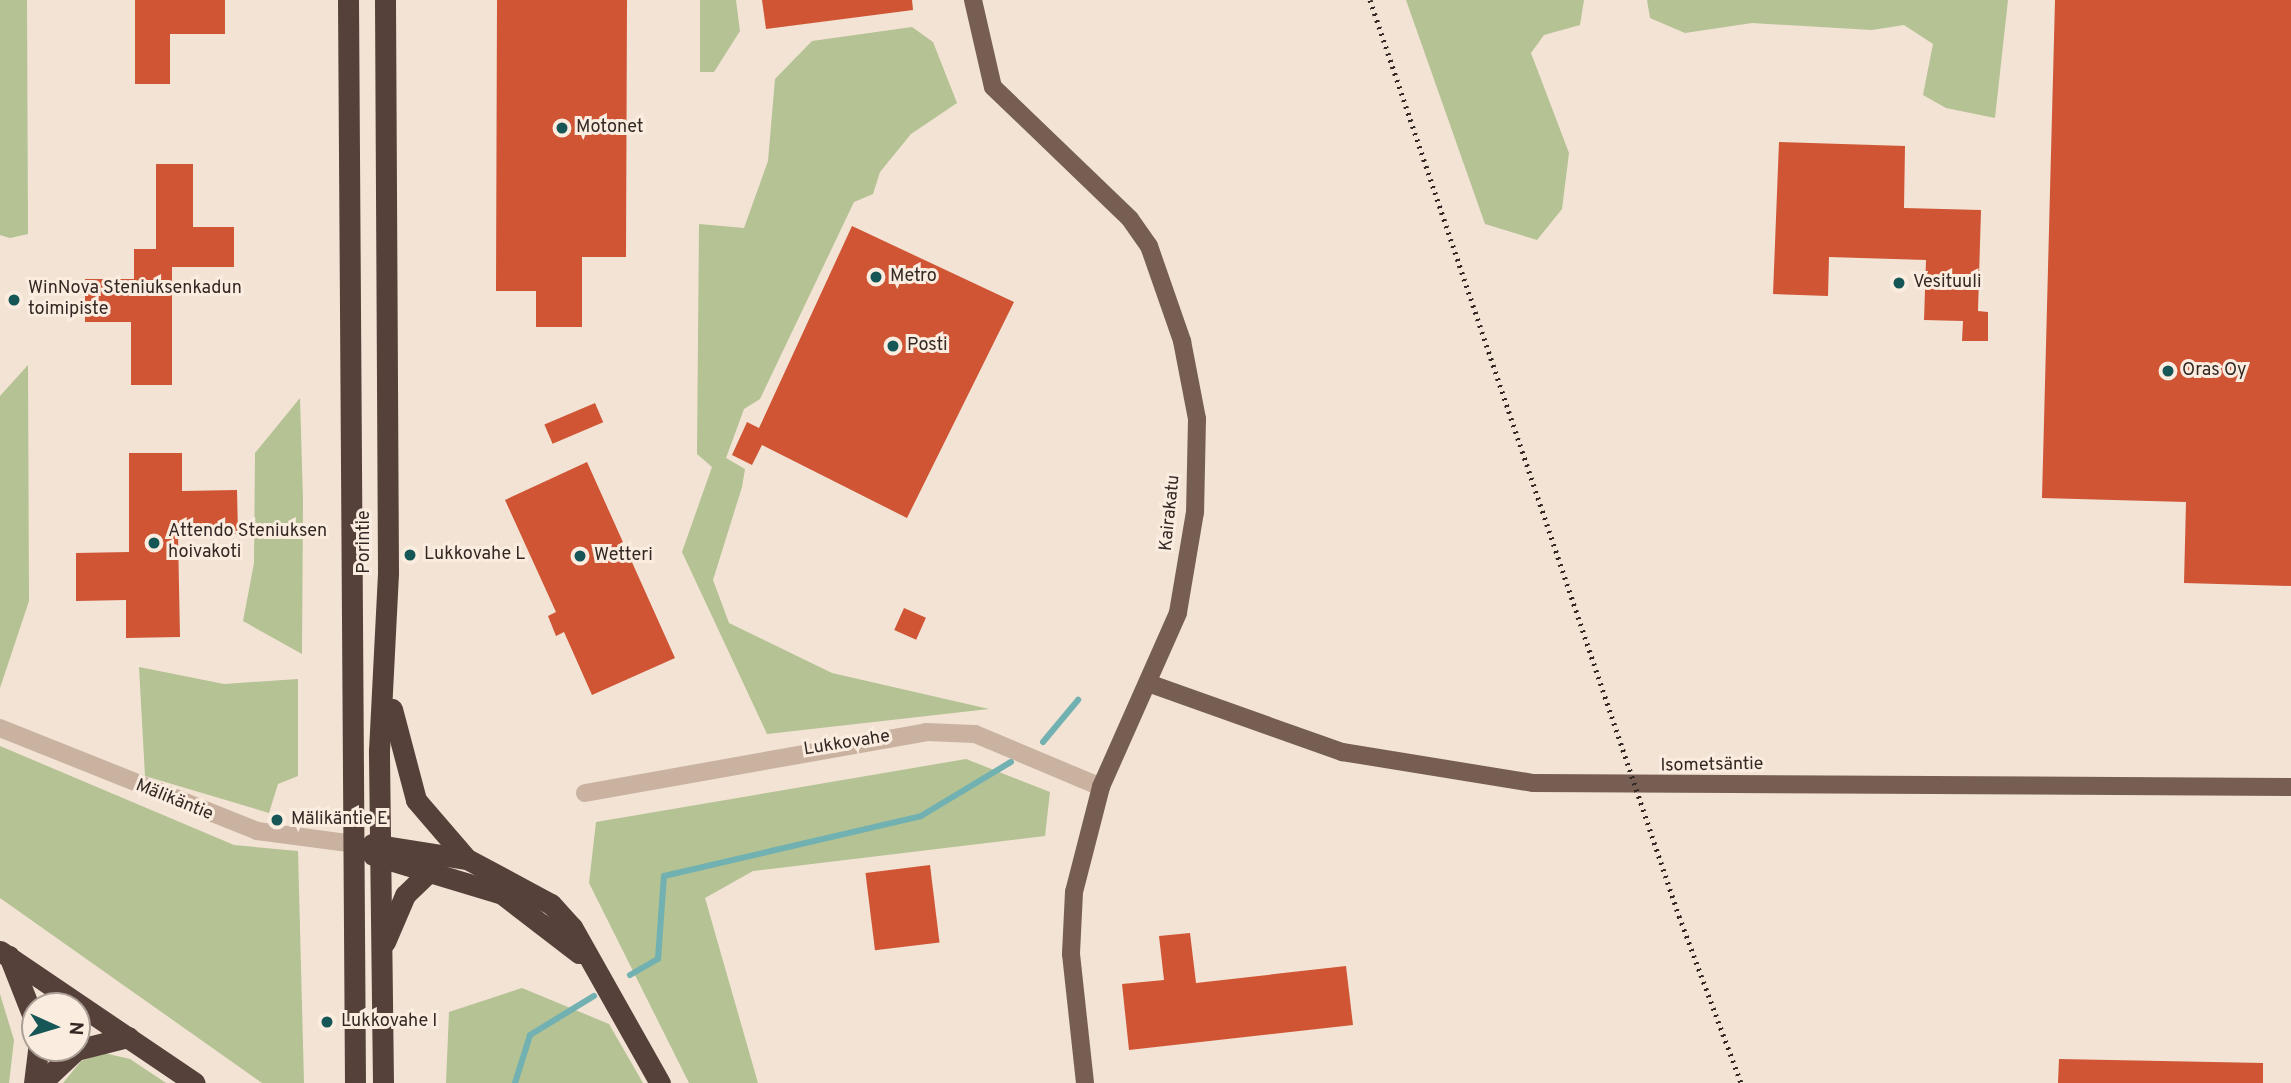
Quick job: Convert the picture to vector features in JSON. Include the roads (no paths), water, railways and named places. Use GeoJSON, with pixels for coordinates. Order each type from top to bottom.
{"type":"FeatureCollection","features":[{"type":"Feature","properties":{"kind":"highway","name":"Porintie"},"geometry":{"type":"LineString","coordinates":[[348,0],[356,844],[355,1083]]}},
{"type":"Feature","properties":{"kind":"highway","name":"Porintie"},"geometry":{"type":"LineString","coordinates":[[383,1083],[383,853],[379,751],[386,659],[385,0]]}},
{"type":"Feature","properties":{"kind":"highway"},"geometry":{"type":"LineString","coordinates":[[386,659],[395,741],[416,800],[467,859],[551,904],[592,965],[660,1083]]}},
{"type":"Feature","properties":{"kind":"highway"},"geometry":{"type":"LineString","coordinates":[[356,844],[524,905],[592,965]]}},
{"type":"Feature","properties":{"kind":"highway"},"geometry":{"type":"LineString","coordinates":[[383,853],[467,859]]}},
{"type":"Feature","properties":{"kind":"highway"},"geometry":{"type":"LineString","coordinates":[[381,950],[405,895],[431,870]]}},
{"type":"Feature","properties":{"kind":"highway"},"geometry":{"type":"LineString","coordinates":[[4,953],[22,992]]}},
{"type":"Feature","properties":{"kind":"highway"},"geometry":{"type":"LineString","coordinates":[[4,953],[195,1083]]}},
{"type":"Feature","properties":{"kind":"highway"},"geometry":{"type":"LineString","coordinates":[[41,1083],[76,1050],[128,1037]]}},
{"type":"Feature","properties":{"kind":"highway"},"geometry":{"type":"LineString","coordinates":[[34,1083],[36,1062]]}},
{"type":"Feature","properties":{"kind":"main road","name":"Kairakatu"},"geometry":{"type":"LineString","coordinates":[[973,0],[993,87],[1130,219],[1149,246],[1182,341],[1197,418],[1195,512],[1178,613],[1101,787],[1074,892],[1071,954],[1084,1083]]}},
{"type":"Feature","properties":{"kind":"main road","name":"Isometsäntie"},"geometry":{"type":"LineString","coordinates":[[1148,683],[1342,752],[1534,783],[2291,787]]}},
{"type":"Feature","properties":{"kind":"street","name":"Mälikäntie"},"geometry":{"type":"LineString","coordinates":[[0,728],[257,831],[356,844]]}},
{"type":"Feature","properties":{"kind":"street","name":"Lukkovahe"},"geometry":{"type":"LineString","coordinates":[[585,793],[926,732],[975,734],[1101,787]]}},
{"type":"Feature","properties":{"kind":"waterway"},"geometry":{"type":"LineString","coordinates":[[1043,742],[1078,700]]}},
{"type":"Feature","properties":{"kind":"waterway"},"geometry":{"type":"LineString","coordinates":[[630,975],[658,959],[664,876],[921,816],[1011,762]]}},
{"type":"Feature","properties":{"kind":"waterway"},"geometry":{"type":"LineString","coordinates":[[515,1083],[530,1035],[594,996]]}},
{"type":"Feature","properties":{"kind":"railway"},"geometry":{"type":"LineString","coordinates":[[1370,0],[1679,916],[1741,1083]]}},
{"type":"Feature","properties":{"kind":"place","name":"Motonet"},"geometry":{"type":"Point","coordinates":[562,128]}},
{"type":"Feature","properties":{"kind":"place","name":"Metro"},"geometry":{"type":"Point","coordinates":[876,277]}},
{"type":"Feature","properties":{"kind":"place","name":"Vesituuli"},"geometry":{"type":"Point","coordinates":[1899,283]}},
{"type":"Feature","properties":{"kind":"place","name":"WinNova Steniuksenkadun toimipiste"},"geometry":{"type":"Point","coordinates":[14,300]}},
{"type":"Feature","properties":{"kind":"place","name":"Posti"},"geometry":{"type":"Point","coordinates":[893,346]}},
{"type":"Feature","properties":{"kind":"place","name":"Oras Oy"},"geometry":{"type":"Point","coordinates":[2168,371]}},
{"type":"Feature","properties":{"kind":"place","name":"Attendo Steniuksen hoivakoti"},"geometry":{"type":"Point","coordinates":[154,543]}},
{"type":"Feature","properties":{"kind":"place","name":"Lukkovahe L"},"geometry":{"type":"Point","coordinates":[410,555]}},
{"type":"Feature","properties":{"kind":"place","name":"Wetteri"},"geometry":{"type":"Point","coordinates":[580,556]}},
{"type":"Feature","properties":{"kind":"place","name":"Mälikäntie E"},"geometry":{"type":"Point","coordinates":[277,820]}},
{"type":"Feature","properties":{"kind":"place","name":"Lukkovahe I"},"geometry":{"type":"Point","coordinates":[327,1022]}}]}
